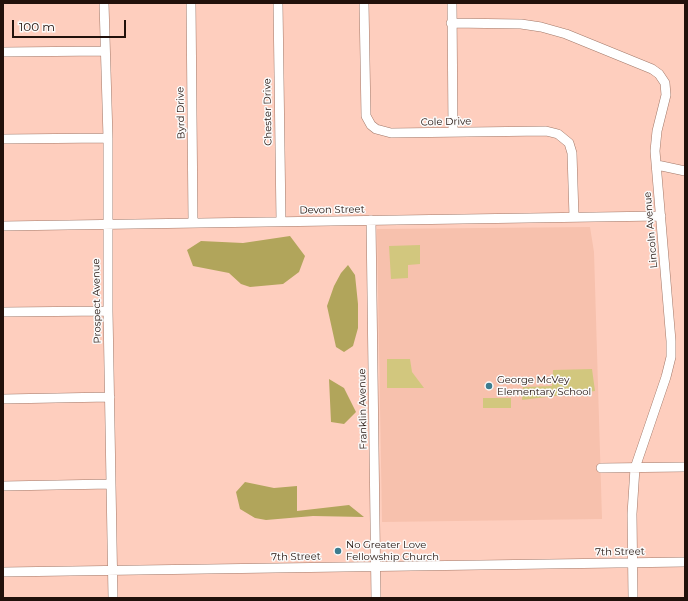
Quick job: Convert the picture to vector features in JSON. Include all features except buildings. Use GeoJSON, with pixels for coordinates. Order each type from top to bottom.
{"type":"FeatureCollection","features":[{"type":"Feature","properties":{"kind":"street","name":"Prospect Avenue"},"geometry":{"type":"LineString","coordinates":[[104,3],[108,138],[108,311],[113,598]]}},
{"type":"Feature","properties":{"kind":"street","name":"Byrd Drive"},"geometry":{"type":"LineString","coordinates":[[191,3],[193,222]]}},
{"type":"Feature","properties":{"kind":"street","name":"Chester Drive"},"geometry":{"type":"LineString","coordinates":[[278,3],[281,221]]}},
{"type":"Feature","properties":{"kind":"street","name":"Cole Drive"},"geometry":{"type":"LineString","coordinates":[[364,3],[366,116],[371,125],[376,129],[391,133],[546,131],[562,136],[569,143],[572,153],[574,217]]}},
{"type":"Feature","properties":{"kind":"street"},"geometry":{"type":"LineString","coordinates":[[452,3],[453,132]]}},
{"type":"Feature","properties":{"kind":"street","name":"Lincoln Avenue"},"geometry":{"type":"LineString","coordinates":[[451,23],[494,25],[521,24],[541,27],[566,34],[652,68],[659,74],[665,83],[666,95],[657,131],[655,151],[671,341],[671,357],[666,378],[635,468],[632,514],[633,598]]}},
{"type":"Feature","properties":{"kind":"street"},"geometry":{"type":"LineString","coordinates":[[3,52],[105,51]]}},
{"type":"Feature","properties":{"kind":"street"},"geometry":{"type":"LineString","coordinates":[[3,139],[108,138]]}},
{"type":"Feature","properties":{"kind":"street"},"geometry":{"type":"LineString","coordinates":[[657,165],[685,171]]}},
{"type":"Feature","properties":{"kind":"street","name":"Devon Street"},"geometry":{"type":"LineString","coordinates":[[3,226],[661,216]]}},
{"type":"Feature","properties":{"kind":"street","name":"Franklin Avenue"},"geometry":{"type":"LineString","coordinates":[[371,220],[376,598]]}},
{"type":"Feature","properties":{"kind":"street"},"geometry":{"type":"LineString","coordinates":[[3,312],[108,311]]}},
{"type":"Feature","properties":{"kind":"street"},"geometry":{"type":"LineString","coordinates":[[3,399],[110,397]]}},
{"type":"Feature","properties":{"kind":"street"},"geometry":{"type":"LineString","coordinates":[[601,468],[685,467]]}},
{"type":"Feature","properties":{"kind":"street"},"geometry":{"type":"LineString","coordinates":[[3,486],[111,484]]}},
{"type":"Feature","properties":{"kind":"street","name":"7th Street"},"geometry":{"type":"LineString","coordinates":[[3,572],[685,562]]}},
{"type":"Feature","properties":{"kind":"shaded area","name":"George McVey Elementary School"},"geometry":{"type":"Polygon","coordinates":[[[590,227],[594,252],[602,519],[382,522],[377,229],[590,227]]]}},
{"type":"Feature","properties":{"kind":"shaded area"},"geometry":{"type":"Polygon","coordinates":[[[290,236],[305,256],[299,272],[283,284],[250,287],[241,284],[229,273],[193,266],[187,250],[201,241],[243,243],[290,236]]]}},
{"type":"Feature","properties":{"kind":"shaded area"},"geometry":{"type":"Polygon","coordinates":[[[420,245],[420,264],[408,265],[408,278],[391,279],[389,246],[420,245]]]}},
{"type":"Feature","properties":{"kind":"shaded area"},"geometry":{"type":"Polygon","coordinates":[[[348,265],[355,275],[358,304],[358,328],[353,346],[344,352],[336,347],[327,306],[334,286],[341,273],[348,265]]]}},
{"type":"Feature","properties":{"kind":"shaded area"},"geometry":{"type":"Polygon","coordinates":[[[387,359],[410,359],[412,372],[424,388],[387,388],[387,359]]]}},
{"type":"Feature","properties":{"kind":"shaded area"},"geometry":{"type":"Polygon","coordinates":[[[592,369],[595,391],[522,400],[523,387],[552,386],[553,370],[592,369]]]}},
{"type":"Feature","properties":{"kind":"shaded area"},"geometry":{"type":"Polygon","coordinates":[[[329,379],[344,388],[356,412],[344,424],[331,422],[329,379]]]}},
{"type":"Feature","properties":{"kind":"shaded area"},"geometry":{"type":"Polygon","coordinates":[[[483,398],[511,398],[511,408],[483,408],[483,398]]]}},
{"type":"Feature","properties":{"kind":"shaded area"},"geometry":{"type":"Polygon","coordinates":[[[245,482],[274,488],[297,486],[297,511],[349,505],[364,517],[313,516],[266,520],[255,518],[240,509],[236,492],[245,482]]]}},
{"type":"Feature","properties":{"kind":"place","name":"George McVey Elementary School"},"geometry":{"type":"Point","coordinates":[489,386]}},
{"type":"Feature","properties":{"kind":"place","name":"No Greater Love Fellowship Church"},"geometry":{"type":"Point","coordinates":[338,551]}}]}
